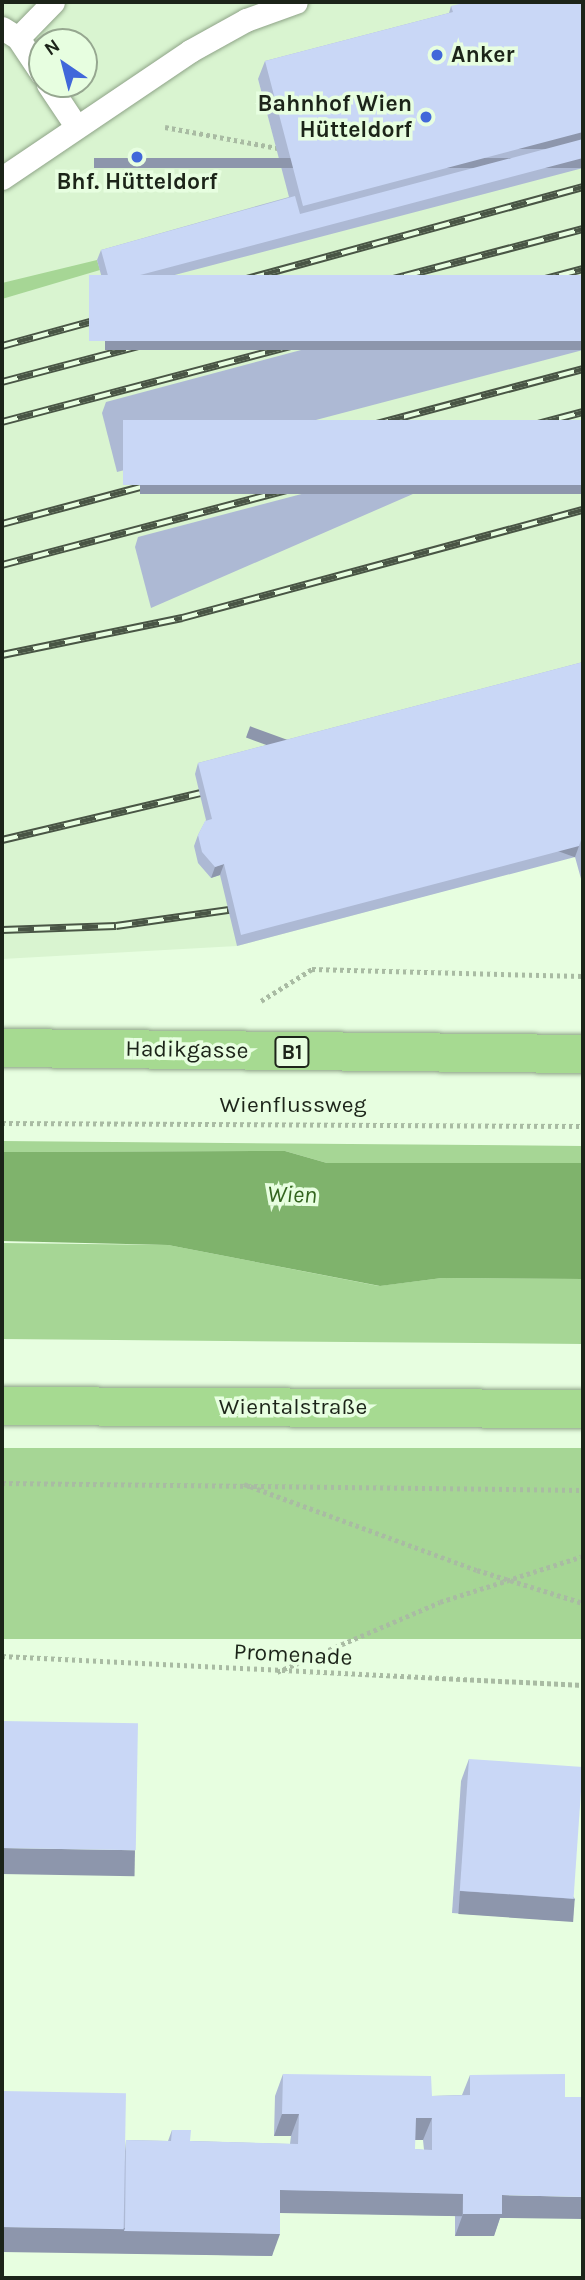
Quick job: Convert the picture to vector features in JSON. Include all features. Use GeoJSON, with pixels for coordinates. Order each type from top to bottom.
{"type":"FeatureCollection","features":[{"type":"Feature","properties":{"kind":"main road","name":"Hadikgasse"},"geometry":{"type":"LineString","coordinates":[[2,1048],[583,1054]]}},
{"type":"Feature","properties":{"kind":"main road","name":"Wientalstraße"},"geometry":{"type":"LineString","coordinates":[[2,1406],[583,1409]]}},
{"type":"Feature","properties":{"kind":"lane"},"geometry":{"type":"LineString","coordinates":[[10,33],[36,2]]}},
{"type":"Feature","properties":{"kind":"lane"},"geometry":{"type":"LineString","coordinates":[[10,33],[52,2]]}},
{"type":"Feature","properties":{"kind":"lane"},"geometry":{"type":"LineString","coordinates":[[2,178],[76,126],[218,34],[296,2]]}},
{"type":"Feature","properties":{"kind":"lane"},"geometry":{"type":"LineString","coordinates":[[10,33],[28,56]]}},
{"type":"Feature","properties":{"kind":"lane"},"geometry":{"type":"LineString","coordinates":[[57,98],[76,126]]}},
{"type":"Feature","properties":{"kind":"path"},"geometry":{"type":"LineString","coordinates":[[164,127],[277,151],[289,147]]}},
{"type":"Feature","properties":{"kind":"path"},"geometry":{"type":"LineString","coordinates":[[251,1007],[312,969],[583,976]]}},
{"type":"Feature","properties":{"kind":"path","name":"Wienflussweg"},"geometry":{"type":"LineString","coordinates":[[2,1123],[583,1126]]}},
{"type":"Feature","properties":{"kind":"path"},"geometry":{"type":"LineString","coordinates":[[2,1483],[240,1483],[583,1490]]}},
{"type":"Feature","properties":{"kind":"path"},"geometry":{"type":"LineString","coordinates":[[240,1483],[583,1603]]}},
{"type":"Feature","properties":{"kind":"path"},"geometry":{"type":"LineString","coordinates":[[276,1672],[506,1578],[583,1556]]}},
{"type":"Feature","properties":{"kind":"path","name":"Promenade"},"geometry":{"type":"LineString","coordinates":[[2,1656],[276,1672],[583,1685]]}},
{"type":"Feature","properties":{"kind":"shaded area"},"geometry":{"type":"Polygon","coordinates":[[[2,2],[531,2],[258,79],[292,206],[583,124],[583,854],[237,946],[2,959],[2,2]]]}},
{"type":"Feature","properties":{"kind":"shaded area"},"geometry":{"type":"Polygon","coordinates":[[[97,260],[100,270],[2,299],[2,283],[97,260]]]}},
{"type":"Feature","properties":{"kind":"shaded area"},"geometry":{"type":"Polygon","coordinates":[[[2,1141],[583,1146],[583,1163],[327,1163],[285,1151],[2,1152],[2,1141]]]}},
{"type":"Feature","properties":{"kind":"shaded area"},"geometry":{"type":"Polygon","coordinates":[[[2,1243],[168,1245],[379,1286],[442,1278],[583,1279],[583,1344],[2,1339],[2,1243]]]}},
{"type":"Feature","properties":{"kind":"shaded area"},"geometry":{"type":"Polygon","coordinates":[[[2,1448],[583,1448],[583,1639],[2,1639],[2,1448]]]}},
{"type":"Feature","properties":{"kind":"water","name":"Wien"},"geometry":{"type":"Polygon","coordinates":[[[285,1151],[327,1163],[583,1163],[583,1279],[442,1278],[380,1286],[168,1245],[2,1241],[2,1152],[285,1151]]]}},
{"type":"Feature","properties":{"kind":"building","name":"Bahnhof Wien Hütteldorf"},"geometry":{"type":"Polygon","coordinates":[[[468,2],[583,2],[583,132],[303,206],[265,61],[453,12],[451,6],[468,2]]]}},
{"type":"Feature","properties":{"kind":"building"},"geometry":{"type":"Polygon","coordinates":[[[583,139],[583,158],[110,283],[101,250],[295,196],[300,214],[583,139]]]}},
{"type":"Feature","properties":{"kind":"building"},"geometry":{"type":"Polygon","coordinates":[[[89,275],[583,275],[583,341],[89,341],[89,275]]]}},
{"type":"Feature","properties":{"kind":"building"},"geometry":{"type":"Polygon","coordinates":[[[123,420],[583,420],[583,485],[123,485],[123,420]]]}},
{"type":"Feature","properties":{"kind":"building"},"geometry":{"type":"Polygon","coordinates":[[[583,662],[583,834],[579,846],[241,935],[224,864],[215,867],[202,852],[198,835],[205,821],[212,819],[198,763],[583,662]]]}},
{"type":"Feature","properties":{"kind":"building"},"geometry":{"type":"Polygon","coordinates":[[[2,1721],[138,1723],[136,1850],[2,1848],[2,1721]]]}},
{"type":"Feature","properties":{"kind":"building"},"geometry":{"type":"Polygon","coordinates":[[[469,1759],[583,1767],[574,1899],[460,1891],[469,1759]]]}},
{"type":"Feature","properties":{"kind":"building"},"geometry":{"type":"Polygon","coordinates":[[[283,2074],[431,2076],[432,2096],[470,2095],[470,2075],[565,2074],[565,2097],[583,2097],[583,2197],[502,2195],[502,2214],[463,2214],[463,2194],[280,2190],[280,2234],[124,2231],[126,2140],[171,2141],[172,2130],[191,2130],[190,2141],[298,2144],[299,2114],[282,2114],[283,2074]],[[416,2118],[415,2149],[432,2150],[432,2118],[416,2118]]]}},
{"type":"Feature","properties":{"kind":"building"},"geometry":{"type":"Polygon","coordinates":[[[2,2091],[126,2093],[124,2229],[2,2227],[2,2091]]]}},
{"type":"Feature","properties":{"kind":"railway"},"geometry":{"type":"LineString","coordinates":[[2,346],[583,187]]}},
{"type":"Feature","properties":{"kind":"railway"},"geometry":{"type":"LineString","coordinates":[[2,382],[583,229]]}},
{"type":"Feature","properties":{"kind":"railway"},"geometry":{"type":"LineString","coordinates":[[2,422],[583,269]]}},
{"type":"Feature","properties":{"kind":"railway"},"geometry":{"type":"LineString","coordinates":[[2,524],[583,369]]}},
{"type":"Feature","properties":{"kind":"railway"},"geometry":{"type":"LineString","coordinates":[[2,565],[583,412]]}},
{"type":"Feature","properties":{"kind":"railway"},"geometry":{"type":"LineString","coordinates":[[2,655],[182,618],[583,510]]}},
{"type":"Feature","properties":{"kind":"railway"},"geometry":{"type":"LineString","coordinates":[[2,840],[218,789]]}},
{"type":"Feature","properties":{"kind":"railway"},"geometry":{"type":"LineString","coordinates":[[2,930],[116,926],[249,907]]}},
{"type":"Feature","properties":{"kind":"place","name":"Anker"},"geometry":{"type":"Point","coordinates":[437,55]}},
{"type":"Feature","properties":{"kind":"place","name":"Bahnhof Wien Hütteldorf"},"geometry":{"type":"Point","coordinates":[426,117]}},
{"type":"Feature","properties":{"kind":"place","name":"Bhf. Hütteldorf"},"geometry":{"type":"Point","coordinates":[137,157]}}]}
